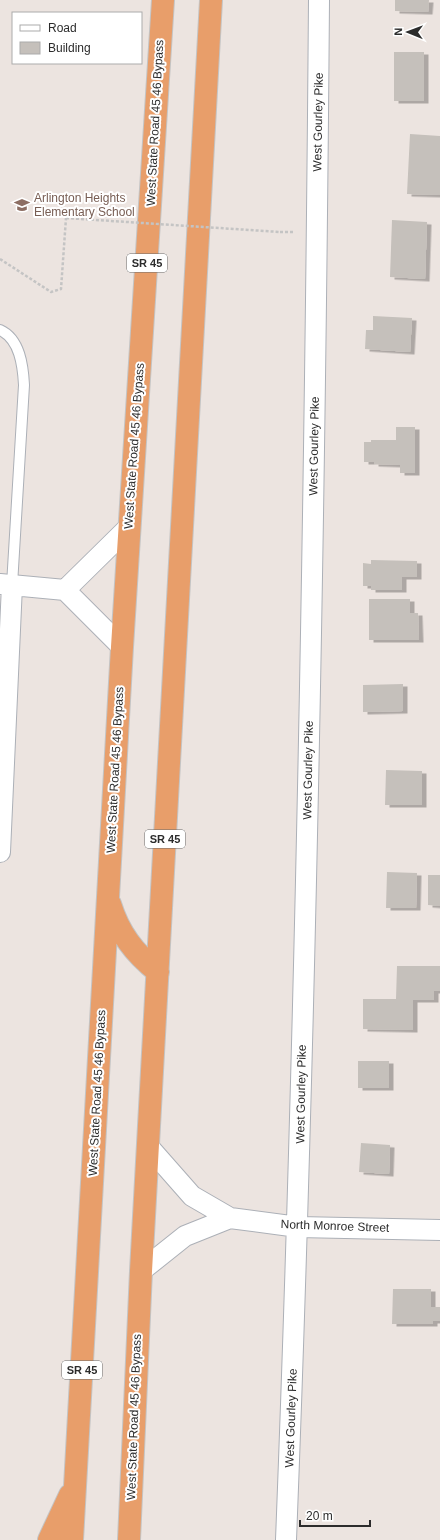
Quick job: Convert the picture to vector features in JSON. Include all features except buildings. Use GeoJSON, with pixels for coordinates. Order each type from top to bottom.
{"type":"FeatureCollection","features":[{"type":"Feature","properties":{"kind":"highway","name":"West State Road 45 46 Bypass"},"geometry":{"type":"LineString","coordinates":[[72,1540],[129,526],[163,0]]}},
{"type":"Feature","properties":{"kind":"highway","name":"West State Road 45 46 Bypass"},"geometry":{"type":"LineString","coordinates":[[129,1540],[141,1271],[211,0]]}},
{"type":"Feature","properties":{"kind":"highway"},"geometry":{"type":"LineString","coordinates":[[108,897],[128,943],[140,958],[158,972]]}},
{"type":"Feature","properties":{"kind":"highway"},"geometry":{"type":"LineString","coordinates":[[49,1540],[75,1485]]}},
{"type":"Feature","properties":{"kind":"street","name":"West Gourley Pike"},"geometry":{"type":"LineString","coordinates":[[286,1540],[298,1227],[317,312],[319,0]]}},
{"type":"Feature","properties":{"kind":"street"},"geometry":{"type":"LineString","coordinates":[[65,590],[129,526]]}},
{"type":"Feature","properties":{"kind":"street"},"geometry":{"type":"LineString","coordinates":[[0,852],[6,585],[65,590],[122,647]]}},
{"type":"Feature","properties":{"kind":"street","name":"North Monroe Street"},"geometry":{"type":"LineString","coordinates":[[148,1146],[192,1196],[230,1218],[298,1227],[440,1230]]}},
{"type":"Feature","properties":{"kind":"street","name":"North Monroe Street"},"geometry":{"type":"LineString","coordinates":[[141,1271],[185,1236],[230,1218]]}},
{"type":"Feature","properties":{"kind":"lane"},"geometry":{"type":"LineString","coordinates":[[0,330],[15,344],[22,362],[24,385],[6,585]]}},
{"type":"Feature","properties":{"kind":"path"},"geometry":{"type":"LineString","coordinates":[[0,259],[51,292],[60,289],[66,218],[280,232]]}},
{"type":"Feature","properties":{"kind":"place","name":"Arlington Heights Elementary School"},"geometry":{"type":"Point","coordinates":[22,205]}}]}
